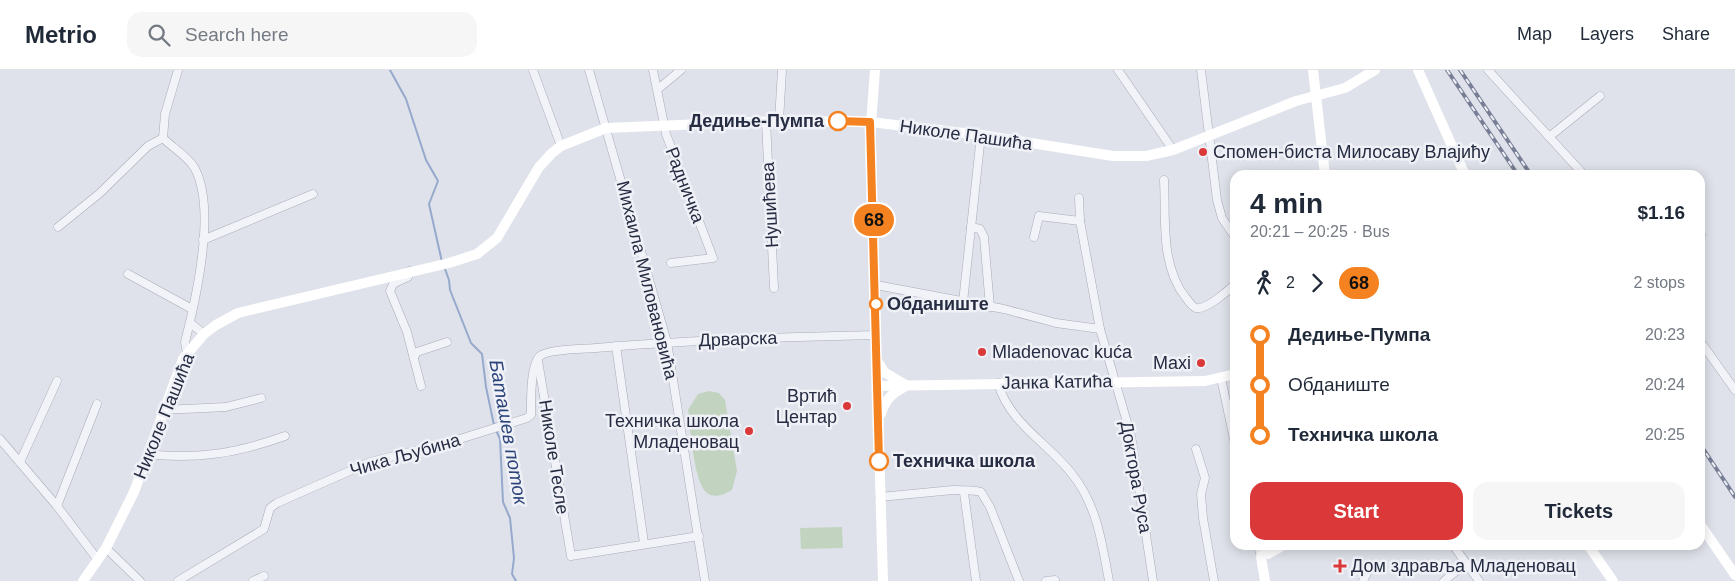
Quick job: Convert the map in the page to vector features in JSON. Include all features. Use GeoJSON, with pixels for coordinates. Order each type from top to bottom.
{"type":"FeatureCollection","features":[{"type":"Feature","properties":{"kind":"street"},"geometry":{"type":"LineString","coordinates":[[163,138],[165,114],[178,70]]}},
{"type":"Feature","properties":{"kind":"street"},"geometry":{"type":"LineString","coordinates":[[533,70],[561,146]]}},
{"type":"Feature","properties":{"kind":"street","name":"Михаила Миловановића"},"geometry":{"type":"LineString","coordinates":[[589,70],[667,342],[700,536],[705,581]]}},
{"type":"Feature","properties":{"kind":"street","name":"Радничка"},"geometry":{"type":"LineString","coordinates":[[653,70],[664,124],[713,258],[671,263]]}},
{"type":"Feature","properties":{"kind":"street"},"geometry":{"type":"LineString","coordinates":[[658,89],[681,70]]}},
{"type":"Feature","properties":{"kind":"street"},"geometry":{"type":"LineString","coordinates":[[779,121],[782,70]]}},
{"type":"Feature","properties":{"kind":"street"},"geometry":{"type":"LineString","coordinates":[[875,70],[870,122],[883,581]]}},
{"type":"Feature","properties":{"kind":"street"},"geometry":{"type":"LineString","coordinates":[[1118,70],[1173,150]]}},
{"type":"Feature","properties":{"kind":"street"},"geometry":{"type":"LineString","coordinates":[[1201,70],[1217,200],[1222,218],[1230,230]]}},
{"type":"Feature","properties":{"kind":"street"},"geometry":{"type":"LineString","coordinates":[[1313,70],[1324,170]]}},
{"type":"Feature","properties":{"kind":"street","name":"Николе Пашића"},"geometry":{"type":"LineString","coordinates":[[83,581],[106,548],[134,492],[163,410],[187,352],[204,334],[238,313],[449,263],[476,254],[497,238],[539,167],[561,146],[606,128],[766,121],[870,122],[981,136],[1113,156],[1146,156],[1173,150],[1296,101],[1345,88],[1375,70]]}},
{"type":"Feature","properties":{"kind":"street"},"geometry":{"type":"LineString","coordinates":[[1418,70],[1463,170]]}},
{"type":"Feature","properties":{"kind":"street"},"geometry":{"type":"LineString","coordinates":[[1488,70],[1580,170]]}},
{"type":"Feature","properties":{"kind":"street"},"geometry":{"type":"LineString","coordinates":[[1550,136],[1600,96]]}},
{"type":"Feature","properties":{"kind":"street","name":"Нушићева"},"geometry":{"type":"LineString","coordinates":[[766,121],[774,288]]}},
{"type":"Feature","properties":{"kind":"street"},"geometry":{"type":"LineString","coordinates":[[963,302],[981,136]]}},
{"type":"Feature","properties":{"kind":"street"},"geometry":{"type":"LineString","coordinates":[[58,227],[100,194],[148,146],[163,138]]}},
{"type":"Feature","properties":{"kind":"street"},"geometry":{"type":"LineString","coordinates":[[163,138],[188,159],[197,173],[204,197],[203,240],[190,323],[185,342],[187,352]]}},
{"type":"Feature","properties":{"kind":"street"},"geometry":{"type":"LineString","coordinates":[[1164,180],[1169,265],[1180,290],[1192,306],[1197,308],[1222,295],[1230,288]]}},
{"type":"Feature","properties":{"kind":"street"},"geometry":{"type":"LineString","coordinates":[[203,240],[313,194]]}},
{"type":"Feature","properties":{"kind":"street","name":"Доктора Руса"},"geometry":{"type":"LineString","coordinates":[[1079,198],[1080,221],[1100,329],[1113,381],[1131,436],[1153,581]]}},
{"type":"Feature","properties":{"kind":"street"},"geometry":{"type":"LineString","coordinates":[[1034,237],[1039,216],[1080,221]]}},
{"type":"Feature","properties":{"kind":"street"},"geometry":{"type":"LineString","coordinates":[[971,227],[980,229],[984,237],[990,307]]}},
{"type":"Feature","properties":{"kind":"street"},"geometry":{"type":"LineString","coordinates":[[409,271],[408,277],[393,284],[390,290],[403,321],[421,386]]}},
{"type":"Feature","properties":{"kind":"street"},"geometry":{"type":"LineString","coordinates":[[128,274],[192,309]]}},
{"type":"Feature","properties":{"kind":"street"},"geometry":{"type":"LineString","coordinates":[[876,285],[990,307],[1056,323],[1100,329]]}},
{"type":"Feature","properties":{"kind":"street"},"geometry":{"type":"LineString","coordinates":[[190,323],[204,334]]}},
{"type":"Feature","properties":{"kind":"street","name":"Дрварска"},"geometry":{"type":"LineString","coordinates":[[538,359],[543,354],[562,350],[667,342],[876,335]]}},
{"type":"Feature","properties":{"kind":"street"},"geometry":{"type":"LineString","coordinates":[[414,357],[417,352],[447,342]]}},
{"type":"Feature","properties":{"kind":"street"},"geometry":{"type":"LineString","coordinates":[[616,346],[644,543],[700,536]]}},
{"type":"Feature","properties":{"kind":"street"},"geometry":{"type":"LineString","coordinates":[[1705,348],[1735,390]]}},
{"type":"Feature","properties":{"kind":"street","name":"Чика Љубина"},"geometry":{"type":"LineString","coordinates":[[178,581],[264,529],[270,508],[277,503],[370,462],[438,446],[531,415],[531,392],[535,363],[538,359]]}},
{"type":"Feature","properties":{"kind":"street","name":"Николе Тесле"},"geometry":{"type":"LineString","coordinates":[[538,359],[571,556],[644,543]]}},
{"type":"Feature","properties":{"kind":"street"},"geometry":{"type":"LineString","coordinates":[[877,359],[884,372],[908,385]]}},
{"type":"Feature","properties":{"kind":"street","name":"Јанка Катића"},"geometry":{"type":"LineString","coordinates":[[877,386],[1205,381],[1230,375]]}},
{"type":"Feature","properties":{"kind":"street"},"geometry":{"type":"LineString","coordinates":[[1221,378],[1230,420]]}},
{"type":"Feature","properties":{"kind":"street"},"geometry":{"type":"LineString","coordinates":[[20,462],[57,381]]}},
{"type":"Feature","properties":{"kind":"street"},"geometry":{"type":"LineString","coordinates":[[998,383],[1004,400],[1017,420],[1066,466],[1087,496],[1098,524],[1109,581]]}},
{"type":"Feature","properties":{"kind":"street"},"geometry":{"type":"LineString","coordinates":[[878,424],[885,402],[891,394],[908,385]]}},
{"type":"Feature","properties":{"kind":"street"},"geometry":{"type":"LineString","coordinates":[[163,410],[226,407],[261,398]]}},
{"type":"Feature","properties":{"kind":"street"},"geometry":{"type":"LineString","coordinates":[[58,506],[97,404]]}},
{"type":"Feature","properties":{"kind":"street"},"geometry":{"type":"LineString","coordinates":[[147,454],[192,456],[225,453],[253,448],[285,436]]}},
{"type":"Feature","properties":{"kind":"street"},"geometry":{"type":"LineString","coordinates":[[0,439],[58,506],[98,560]]}},
{"type":"Feature","properties":{"kind":"street"},"geometry":{"type":"LineString","coordinates":[[1196,449],[1205,478],[1201,494],[1203,518],[1214,581]]}},
{"type":"Feature","properties":{"kind":"street"},"geometry":{"type":"LineString","coordinates":[[880,497],[953,490],[964,493],[975,490],[981,492],[990,507],[1019,581]]}},
{"type":"Feature","properties":{"kind":"street"},"geometry":{"type":"LineString","coordinates":[[964,493],[976,581]]}},
{"type":"Feature","properties":{"kind":"street"},"geometry":{"type":"LineString","coordinates":[[1705,531],[1735,575]]}},
{"type":"Feature","properties":{"kind":"street"},"geometry":{"type":"LineString","coordinates":[[106,548],[140,581]]}},
{"type":"Feature","properties":{"kind":"street"},"geometry":{"type":"LineString","coordinates":[[1259,550],[1266,581]]}},
{"type":"Feature","properties":{"kind":"street"},"geometry":{"type":"LineString","coordinates":[[1261,560],[1268,550]]}},
{"type":"Feature","properties":{"kind":"street"},"geometry":{"type":"LineString","coordinates":[[1261,560],[1275,550]]}},
{"type":"Feature","properties":{"kind":"street"},"geometry":{"type":"LineString","coordinates":[[1457,550],[1478,581]]}},
{"type":"Feature","properties":{"kind":"street"},"geometry":{"type":"LineString","coordinates":[[1591,550],[1613,581]]}},
{"type":"Feature","properties":{"kind":"street"},"geometry":{"type":"LineString","coordinates":[[1444,581],[1466,563]]}},
{"type":"Feature","properties":{"kind":"street"},"geometry":{"type":"LineString","coordinates":[[1363,581],[1371,565]]}},
{"type":"Feature","properties":{"kind":"street"},"geometry":{"type":"LineString","coordinates":[[253,581],[264,576]]}},
{"type":"Feature","properties":{"kind":"street"},"geometry":{"type":"LineString","coordinates":[[1046,581],[1055,580]]}},
{"type":"Feature","properties":{"kind":"green space"},"geometry":{"type":"Polygon","coordinates":[[[709,391],[719,393],[725,400],[737,471],[732,490],[717,496],[707,493],[699,478],[693,454],[688,410],[698,394],[709,391]]]}},
{"type":"Feature","properties":{"kind":"green space"},"geometry":{"type":"Polygon","coordinates":[[[842,527],[843,548],[801,549],[800,528],[842,527]]]}},
{"type":"Feature","properties":{"kind":"waterway","name":"Баташев поток"},"geometry":{"type":"LineString","coordinates":[[390,70],[406,99],[426,160],[438,181],[429,204],[442,262]]}},
{"type":"Feature","properties":{"kind":"waterway","name":"Баташев поток"},"geometry":{"type":"LineString","coordinates":[[445,269],[450,290],[471,343],[482,354],[486,387],[494,425]]}},
{"type":"Feature","properties":{"kind":"waterway","name":"Баташев поток"},"geometry":{"type":"LineString","coordinates":[[496,430],[500,439],[503,502],[510,518],[514,558],[512,574],[516,581]]}},
{"type":"Feature","properties":{"kind":"railway"},"geometry":{"type":"LineString","coordinates":[[1447,70],[1515,170]]}},
{"type":"Feature","properties":{"kind":"railway"},"geometry":{"type":"LineString","coordinates":[[1460,70],[1528,170]]}},
{"type":"Feature","properties":{"kind":"railway"},"geometry":{"type":"LineString","coordinates":[[1705,452],[1735,497]]}},
{"type":"Feature","properties":{"kind":"bus line","name":"68"},"geometry":{"type":"LineString","coordinates":[[838,121],[870,122],[875,249],[879,461]]}},
{"type":"Feature","properties":{"kind":"place","name":"Дедиње-Пумпа"},"geometry":{"type":"Point","coordinates":[838,121]}},
{"type":"Feature","properties":{"kind":"place","name":"Спомен-биста Милосаву Влајићу"},"geometry":{"type":"Point","coordinates":[1203,152]}},
{"type":"Feature","properties":{"kind":"place","name":"Обданиште"},"geometry":{"type":"Point","coordinates":[876,304]}},
{"type":"Feature","properties":{"kind":"place","name":"Mladenovac kuća"},"geometry":{"type":"Point","coordinates":[982,352]}},
{"type":"Feature","properties":{"kind":"place","name":"Maxi"},"geometry":{"type":"Point","coordinates":[1201,363]}},
{"type":"Feature","properties":{"kind":"place","name":"Вртић Центар"},"geometry":{"type":"Point","coordinates":[847,406]}},
{"type":"Feature","properties":{"kind":"place","name":"Техничка школа Младеновац"},"geometry":{"type":"Point","coordinates":[749,431]}},
{"type":"Feature","properties":{"kind":"place","name":"Техничка школа"},"geometry":{"type":"Point","coordinates":[879,461]}},
{"type":"Feature","properties":{"kind":"place","name":"Дом здравља Младеновац"},"geometry":{"type":"Point","coordinates":[1340,566]}}]}
